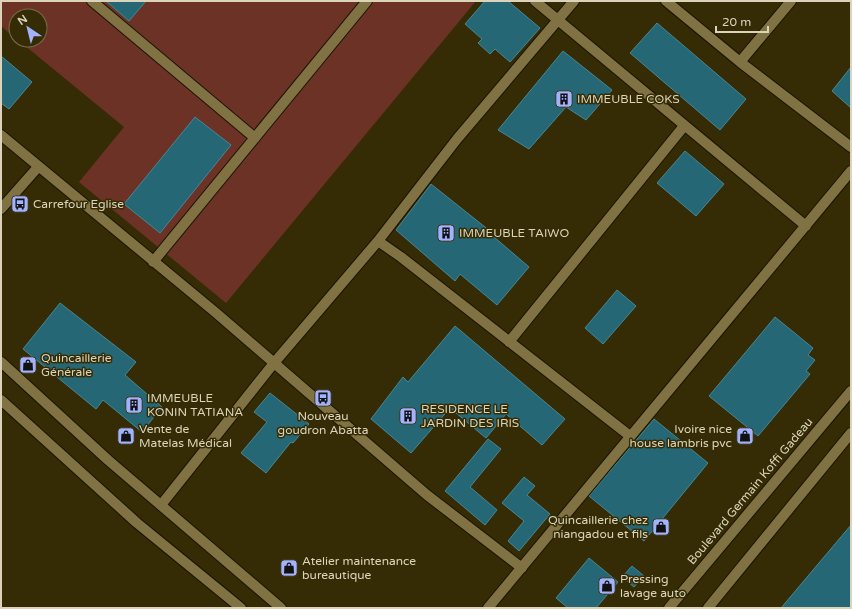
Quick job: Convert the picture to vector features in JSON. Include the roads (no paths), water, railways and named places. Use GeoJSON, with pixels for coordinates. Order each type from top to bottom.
{"type":"FeatureCollection","features":[{"type":"Feature","properties":{"kind":"street"},"geometry":{"type":"LineString","coordinates":[[92,1],[255,138]]}},
{"type":"Feature","properties":{"kind":"street"},"geometry":{"type":"LineString","coordinates":[[153,262],[367,1]]}},
{"type":"Feature","properties":{"kind":"street"},"geometry":{"type":"LineString","coordinates":[[535,1],[806,226]]}},
{"type":"Feature","properties":{"kind":"street"},"geometry":{"type":"LineString","coordinates":[[161,505],[274,363],[378,241],[457,139],[574,1]]}},
{"type":"Feature","properties":{"kind":"street"},"geometry":{"type":"LineString","coordinates":[[666,1],[740,62],[851,147]]}},
{"type":"Feature","properties":{"kind":"street"},"geometry":{"type":"LineString","coordinates":[[740,62],[791,1]]}},
{"type":"Feature","properties":{"kind":"street"},"geometry":{"type":"LineString","coordinates":[[510,342],[684,126]]}},
{"type":"Feature","properties":{"kind":"street"},"geometry":{"type":"LineString","coordinates":[[1,135],[274,363],[428,495],[522,568]]}},
{"type":"Feature","properties":{"kind":"street"},"geometry":{"type":"LineString","coordinates":[[1,209],[38,167]]}},
{"type":"Feature","properties":{"kind":"street"},"geometry":{"type":"LineString","coordinates":[[488,608],[851,171]]}},
{"type":"Feature","properties":{"kind":"street"},"geometry":{"type":"LineString","coordinates":[[378,241],[401,257],[630,436]]}},
{"type":"Feature","properties":{"kind":"street"},"geometry":{"type":"LineString","coordinates":[[1,362],[161,505],[281,608]]}},
{"type":"Feature","properties":{"kind":"street","name":"Boulevard Germain Koffi Gadeau"},"geometry":{"type":"LineString","coordinates":[[668,608],[851,391]]}},
{"type":"Feature","properties":{"kind":"street"},"geometry":{"type":"LineString","coordinates":[[1,400],[137,524],[241,608]]}},
{"type":"Feature","properties":{"kind":"street"},"geometry":{"type":"LineString","coordinates":[[708,608],[851,433]]}},
{"type":"Feature","properties":{"kind":"place","name":"IMMEUBLE COKS"},"geometry":{"type":"Point","coordinates":[564,99]}},
{"type":"Feature","properties":{"kind":"place","name":"Carrefour Eglise"},"geometry":{"type":"Point","coordinates":[20,204]}},
{"type":"Feature","properties":{"kind":"place","name":"IMMEUBLE TAIWO"},"geometry":{"type":"Point","coordinates":[446,233]}},
{"type":"Feature","properties":{"kind":"place","name":"Quincaillerie Générale"},"geometry":{"type":"Point","coordinates":[28,365]}},
{"type":"Feature","properties":{"kind":"place","name":"Nouveau goudron Abatta"},"geometry":{"type":"Point","coordinates":[323,398]}},
{"type":"Feature","properties":{"kind":"place","name":"IMMEUBLE KONIN TATIANA"},"geometry":{"type":"Point","coordinates":[134,405]}},
{"type":"Feature","properties":{"kind":"place","name":"RESIDENCE LE JARDIN DES IRIS"},"geometry":{"type":"Point","coordinates":[408,416]}},
{"type":"Feature","properties":{"kind":"place","name":"Vente de Matelas Médical"},"geometry":{"type":"Point","coordinates":[126,436]}},
{"type":"Feature","properties":{"kind":"place","name":"Ivoire nice house lambris pvc"},"geometry":{"type":"Point","coordinates":[745,436]}},
{"type":"Feature","properties":{"kind":"place","name":"Quincaillerie chez niangadou et fils"},"geometry":{"type":"Point","coordinates":[661,527]}},
{"type":"Feature","properties":{"kind":"place","name":"Atelier maintenance bureautique"},"geometry":{"type":"Point","coordinates":[289,568]}},
{"type":"Feature","properties":{"kind":"place","name":"Pressing lavage auto"},"geometry":{"type":"Point","coordinates":[607,586]}}]}
